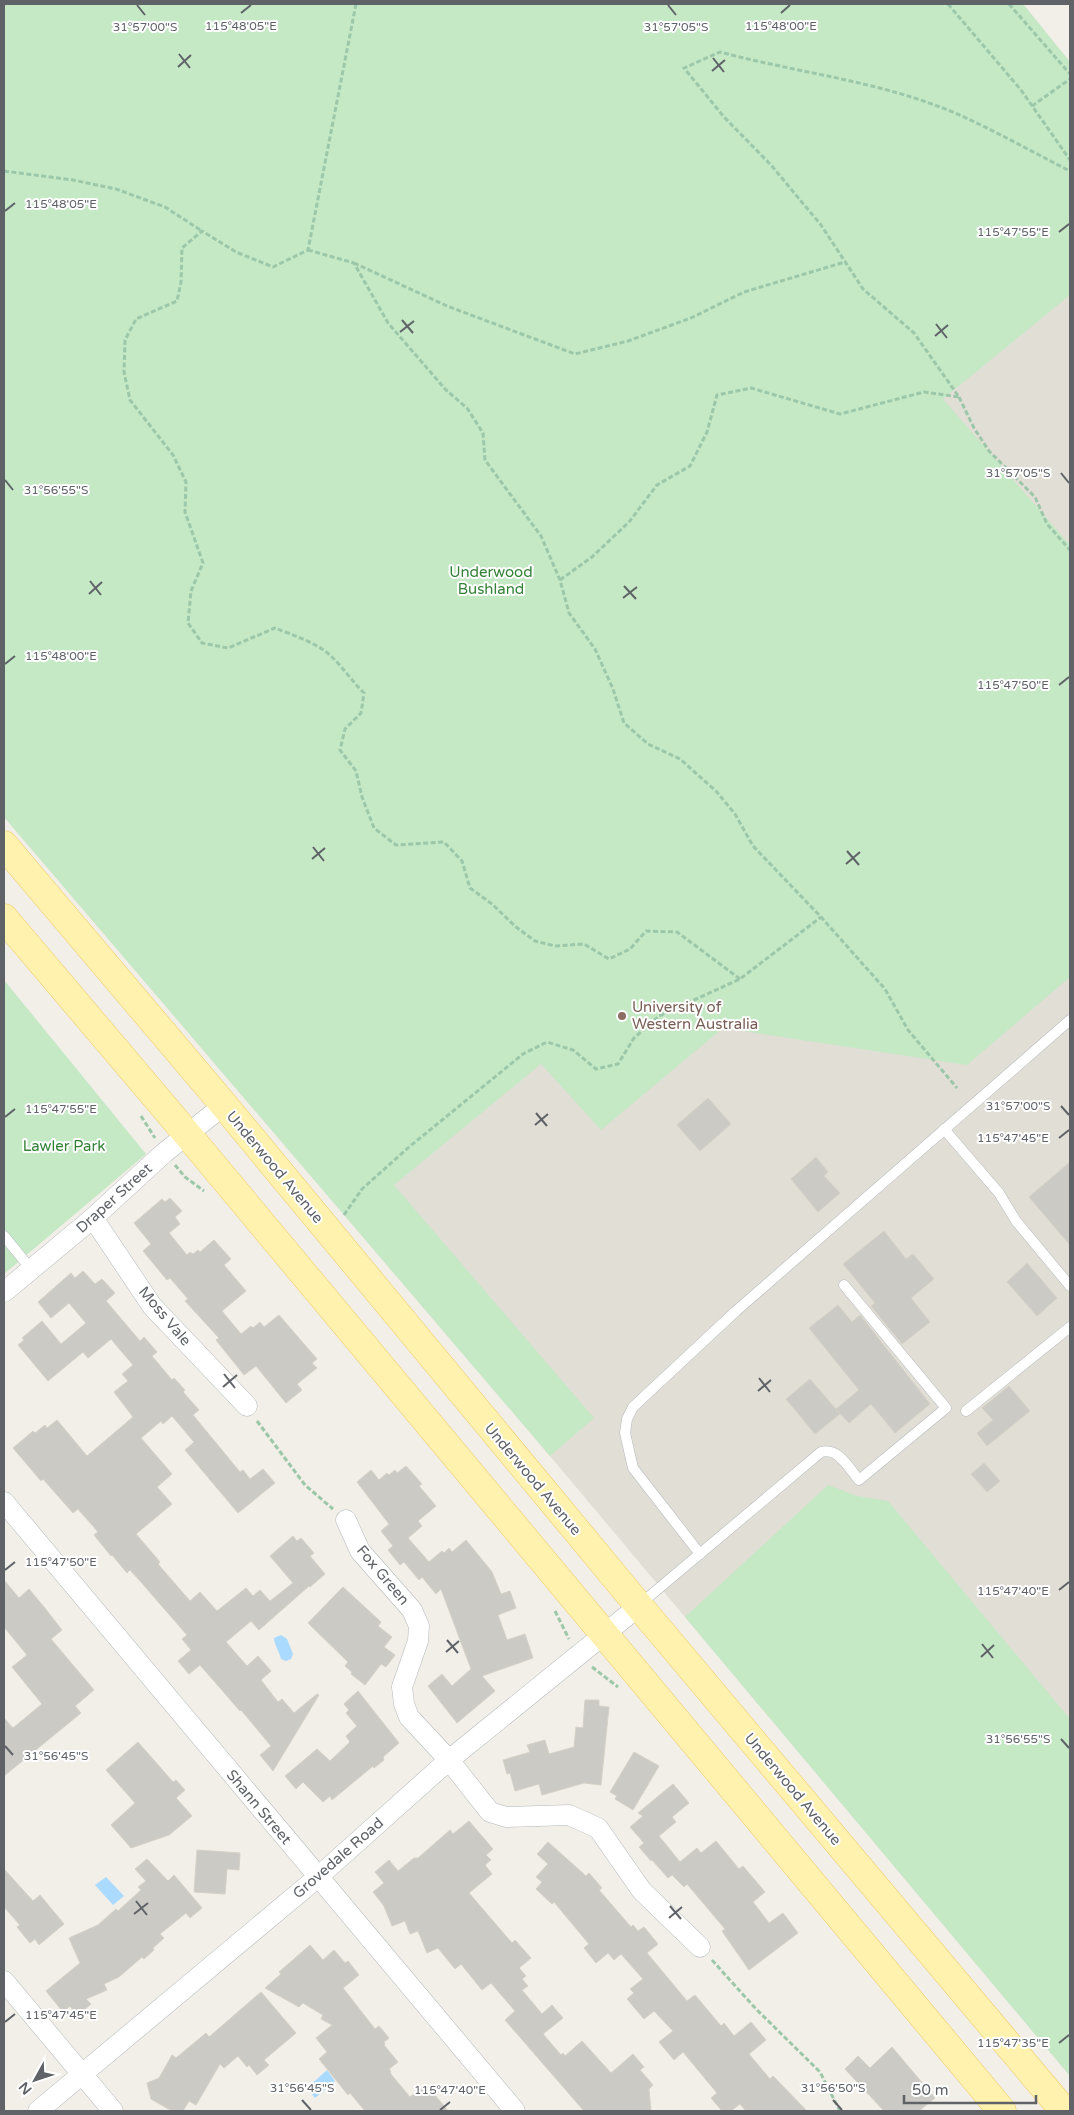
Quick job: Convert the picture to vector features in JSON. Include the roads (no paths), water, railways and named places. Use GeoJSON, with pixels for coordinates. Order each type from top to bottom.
{"type":"FeatureCollection","features":[{"type":"Feature","properties":{"kind":"main road","name":"Underwood Avenue"},"geometry":{"type":"LineString","coordinates":[[4,845],[224,1105],[639,1606],[1064,2111]]}},
{"type":"Feature","properties":{"kind":"main road"},"geometry":{"type":"LineString","coordinates":[[4,918],[187,1134],[1002,2111]]}},
{"type":"Feature","properties":{"kind":"street","name":"Draper Street"},"geometry":{"type":"LineString","coordinates":[[4,1292],[93,1218],[187,1134],[224,1105]]}},
{"type":"Feature","properties":{"kind":"street","name":"Moss Vale"},"geometry":{"type":"LineString","coordinates":[[93,1218],[152,1306],[246,1406]]}},
{"type":"Feature","properties":{"kind":"street","name":"Shann Street"},"geometry":{"type":"LineString","coordinates":[[4,1502],[515,2111]]}},
{"type":"Feature","properties":{"kind":"street","name":"Fox Green"},"geometry":{"type":"LineString","coordinates":[[346,1520],[360,1551],[412,1610],[419,1626],[418,1641],[402,1687],[404,1704],[409,1716],[490,1812],[506,1817],[569,1815],[598,1828],[642,1892],[700,1947]]}},
{"type":"Feature","properties":{"kind":"street","name":"Grovedale Road"},"geometry":{"type":"LineString","coordinates":[[38,2111],[318,1877],[448,1760],[639,1606]]}},
{"type":"Feature","properties":{"kind":"street"},"geometry":{"type":"LineString","coordinates":[[4,1981],[113,2111]]}},
{"type":"Feature","properties":{"kind":"lane"},"geometry":{"type":"LineString","coordinates":[[700,1554],[632,1468],[625,1433],[633,1407],[736,1311],[1070,1020]]}},
{"type":"Feature","properties":{"kind":"lane"},"geometry":{"type":"LineString","coordinates":[[944,1129],[998,1193],[1016,1221],[1070,1286]]}},
{"type":"Feature","properties":{"kind":"lane"},"geometry":{"type":"LineString","coordinates":[[4,1236],[32,1269]]}},
{"type":"Feature","properties":{"kind":"lane"},"geometry":{"type":"LineString","coordinates":[[639,1606],[821,1452],[827,1450],[836,1453],[859,1480],[946,1408],[844,1285]]}},
{"type":"Feature","properties":{"kind":"lane"},"geometry":{"type":"LineString","coordinates":[[966,1411],[1070,1327]]}},
{"type":"Feature","properties":{"kind":"water"},"geometry":{"type":"Polygon","coordinates":[[[281,1635],[287,1639],[293,1654],[291,1659],[286,1661],[281,1659],[274,1640],[274,1638],[281,1635]]]}},
{"type":"Feature","properties":{"kind":"water"},"geometry":{"type":"Polygon","coordinates":[[[106,1877],[124,1896],[113,1905],[95,1885],[106,1877]]]}},
{"type":"Feature","properties":{"kind":"water"},"geometry":{"type":"Polygon","coordinates":[[[327,2070],[335,2081],[315,2098],[307,2088],[327,2070]]]}},
{"type":"Feature","properties":{"kind":"place","name":"University of Western Australia"},"geometry":{"type":"Point","coordinates":[622,1016]}},
{"type":"Feature","properties":{"kind":"park label","name":"Underwood Bushland"},"geometry":{"type":"Point","coordinates":[491,580]}},
{"type":"Feature","properties":{"kind":"park label","name":"Lawler Park"},"geometry":{"type":"Point","coordinates":[64,1146]}}]}
